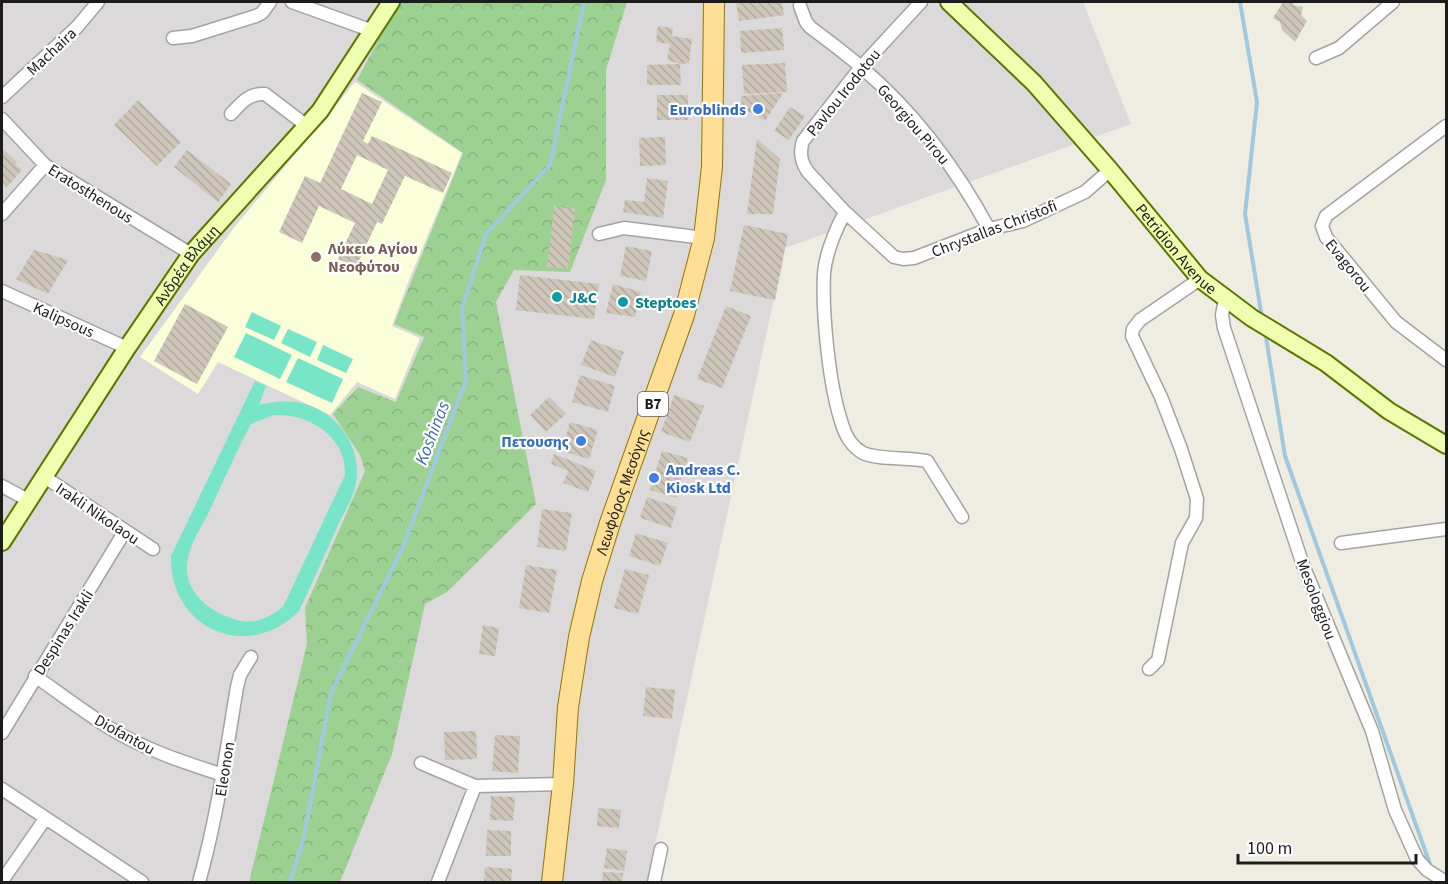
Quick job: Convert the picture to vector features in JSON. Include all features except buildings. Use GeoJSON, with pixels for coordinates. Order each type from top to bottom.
{"type":"FeatureCollection","features":[{"type":"Feature","properties":{"kind":"main road","name":"Λεωφόρος Μεσόγης"},"geometry":{"type":"LineString","coordinates":[[552,882],[573,674],[592,581],[684,315],[704,238],[712,167],[714,2]]}},
{"type":"Feature","properties":{"kind":"street","name":"Machaira"},"geometry":{"type":"LineString","coordinates":[[2,97],[77,27],[98,2]]}},
{"type":"Feature","properties":{"kind":"street"},"geometry":{"type":"LineString","coordinates":[[173,38],[202,33],[256,16],[262,13],[270,2]]}},
{"type":"Feature","properties":{"kind":"street"},"geometry":{"type":"LineString","coordinates":[[292,2],[373,31]]}},
{"type":"Feature","properties":{"kind":"street","name":"Ανδρέα Βλάμη"},"geometry":{"type":"LineString","coordinates":[[2,542],[127,348],[191,254],[307,126],[334,92],[391,2]]}},
{"type":"Feature","properties":{"kind":"street","name":"Pavlou Irodotou"},"geometry":{"type":"LineString","coordinates":[[903,259],[894,257],[844,212],[807,172],[801,158],[801,149],[804,141],[861,67],[921,2]]}},
{"type":"Feature","properties":{"kind":"street","name":"Petridion Avenue"},"geometry":{"type":"LineString","coordinates":[[949,2],[1034,83],[1200,279],[1229,302],[1326,363],[1389,411],[1446,446]]}},
{"type":"Feature","properties":{"kind":"street"},"geometry":{"type":"LineString","coordinates":[[1316,58],[1339,48],[1393,2]]}},
{"type":"Feature","properties":{"kind":"street","name":"Georgiou Pirou"},"geometry":{"type":"LineString","coordinates":[[800,6],[810,27],[861,67],[934,142],[967,190],[989,230]]}},
{"type":"Feature","properties":{"kind":"street"},"geometry":{"type":"LineString","coordinates":[[231,114],[245,99],[258,93],[265,94],[307,126]]}},
{"type":"Feature","properties":{"kind":"street","name":"Eratosthenous"},"geometry":{"type":"LineString","coordinates":[[2,119],[45,165],[191,254]]}},
{"type":"Feature","properties":{"kind":"street","name":"Evagorou"},"geometry":{"type":"LineString","coordinates":[[1446,126],[1326,216],[1322,226],[1326,237],[1396,322],[1446,360]]}},
{"type":"Feature","properties":{"kind":"street"},"geometry":{"type":"LineString","coordinates":[[2,214],[45,165]]}},
{"type":"Feature","properties":{"kind":"street","name":"Chrystallas Christofi"},"geometry":{"type":"LineString","coordinates":[[903,259],[1023,220],[1085,192],[1110,170]]}},
{"type":"Feature","properties":{"kind":"street"},"geometry":{"type":"LineString","coordinates":[[844,212],[830,246],[825,272],[826,331],[834,389],[842,424],[850,443],[864,453],[927,461],[962,517]]}},
{"type":"Feature","properties":{"kind":"street"},"geometry":{"type":"LineString","coordinates":[[599,234],[624,228],[704,238]]}},
{"type":"Feature","properties":{"kind":"street"},"geometry":{"type":"LineString","coordinates":[[1149,669],[1158,660],[1182,543],[1196,518],[1197,499],[1161,397],[1132,336],[1133,329],[1140,320],[1200,279]]}},
{"type":"Feature","properties":{"kind":"street","name":"Kalipsous"},"geometry":{"type":"LineString","coordinates":[[2,291],[127,348]]}},
{"type":"Feature","properties":{"kind":"street","name":"Mesologgiou"},"geometry":{"type":"LineString","coordinates":[[1229,302],[1222,315],[1224,328],[1318,606],[1372,731],[1395,810],[1413,850],[1422,865],[1446,882]]}},
{"type":"Feature","properties":{"kind":"street","name":"Irakli Nikolaou"},"geometry":{"type":"LineString","coordinates":[[43,476],[153,549]]}},
{"type":"Feature","properties":{"kind":"street"},"geometry":{"type":"LineString","coordinates":[[2,486],[28,500]]}},
{"type":"Feature","properties":{"kind":"street"},"geometry":{"type":"LineString","coordinates":[[1341,543],[1446,529]]}},
{"type":"Feature","properties":{"kind":"street","name":"Despinas Irakli"},"geometry":{"type":"LineString","coordinates":[[2,733],[125,531]]}},
{"type":"Feature","properties":{"kind":"street","name":"Eleonon"},"geometry":{"type":"LineString","coordinates":[[199,882],[210,842],[237,687],[240,675],[251,657]]}},
{"type":"Feature","properties":{"kind":"street","name":"Diofantou"},"geometry":{"type":"LineString","coordinates":[[35,676],[108,727],[130,739],[156,752],[223,775]]}},
{"type":"Feature","properties":{"kind":"street"},"geometry":{"type":"LineString","coordinates":[[421,763],[475,786],[563,784]]}},
{"type":"Feature","properties":{"kind":"street"},"geometry":{"type":"LineString","coordinates":[[438,882],[475,786]]}},
{"type":"Feature","properties":{"kind":"street"},"geometry":{"type":"LineString","coordinates":[[2,789],[142,882]]}},
{"type":"Feature","properties":{"kind":"street"},"geometry":{"type":"LineString","coordinates":[[2,881],[45,819]]}},
{"type":"Feature","properties":{"kind":"street"},"geometry":{"type":"LineString","coordinates":[[654,882],[661,849]]}},
{"type":"Feature","properties":{"kind":"shaded area"},"geometry":{"type":"Polygon","coordinates":[[[2,2],[1083,2],[1131,124],[785,248],[647,882],[2,882],[2,2]]]}},
{"type":"Feature","properties":{"kind":"shaded area","name":"Λύκειο Αγίου Νεοφύτου"},"geometry":{"type":"Polygon","coordinates":[[[355,82],[462,153],[392,326],[420,338],[395,399],[357,382],[330,415],[218,362],[198,394],[140,357],[233,229],[355,82]]]}},
{"type":"Feature","properties":{"kind":"green space"},"geometry":{"type":"Polygon","coordinates":[[[399,2],[627,2],[606,70],[606,180],[570,272],[514,270],[496,302],[536,504],[447,592],[425,604],[392,754],[340,882],[249,882],[307,644],[305,608],[365,471],[360,455],[333,414],[358,387],[396,402],[424,337],[394,324],[463,153],[357,80],[399,2]]]}},
{"type":"Feature","properties":{"kind":"green space"},"geometry":{"type":"Polygon","coordinates":[[[252,312],[281,326],[274,340],[245,327],[252,312]]]}},
{"type":"Feature","properties":{"kind":"green space"},"geometry":{"type":"Polygon","coordinates":[[[288,329],[317,342],[310,357],[281,343],[288,329]]]}},
{"type":"Feature","properties":{"kind":"green space"},"geometry":{"type":"Polygon","coordinates":[[[246,333],[292,355],[280,379],[234,357],[246,333]]]}},
{"type":"Feature","properties":{"kind":"green space"},"geometry":{"type":"Polygon","coordinates":[[[323,345],[353,359],[346,373],[317,360],[323,345]]]}},
{"type":"Feature","properties":{"kind":"green space"},"geometry":{"type":"Polygon","coordinates":[[[298,358],[343,379],[332,403],[286,382],[298,358]]]}},
{"type":"Feature","properties":{"kind":"green space"},"geometry":{"type":"Polygon","coordinates":[[[255,381],[266,386],[259,405],[277,402],[304,404],[329,416],[345,433],[355,455],[357,478],[353,493],[299,611],[279,627],[257,635],[236,636],[215,630],[197,619],[183,603],[174,581],[171,556],[255,381]],[[274,415],[251,424],[189,552],[188,577],[195,593],[215,611],[240,621],[248,622],[268,617],[283,607],[345,475],[340,449],[333,439],[312,423],[287,415],[274,415]]]}},
{"type":"Feature","properties":{"kind":"waterway","name":"Koshinas"},"geometry":{"type":"LineString","coordinates":[[290,882],[304,837],[331,693],[403,547],[466,380],[462,309],[486,234],[550,165],[584,2]]}},
{"type":"Feature","properties":{"kind":"waterway"},"geometry":{"type":"LineString","coordinates":[[1240,2],[1257,102],[1245,214],[1262,318]]}},
{"type":"Feature","properties":{"kind":"waterway"},"geometry":{"type":"LineString","coordinates":[[1265,331],[1285,456],[1432,870]]}},
{"type":"Feature","properties":{"kind":"place","name":"Euroblinds"},"geometry":{"type":"Point","coordinates":[758,109]}},
{"type":"Feature","properties":{"kind":"place","name":"Λύκειο Αγίου Νεοφύτου"},"geometry":{"type":"Point","coordinates":[316,257]}},
{"type":"Feature","properties":{"kind":"place","name":"J&C"},"geometry":{"type":"Point","coordinates":[557,297]}},
{"type":"Feature","properties":{"kind":"place","name":"Steptoes"},"geometry":{"type":"Point","coordinates":[623,302]}},
{"type":"Feature","properties":{"kind":"place","name":"Πετουσης"},"geometry":{"type":"Point","coordinates":[581,441]}},
{"type":"Feature","properties":{"kind":"place","name":"Andreas C. Kiosk Ltd"},"geometry":{"type":"Point","coordinates":[654,478]}}]}
